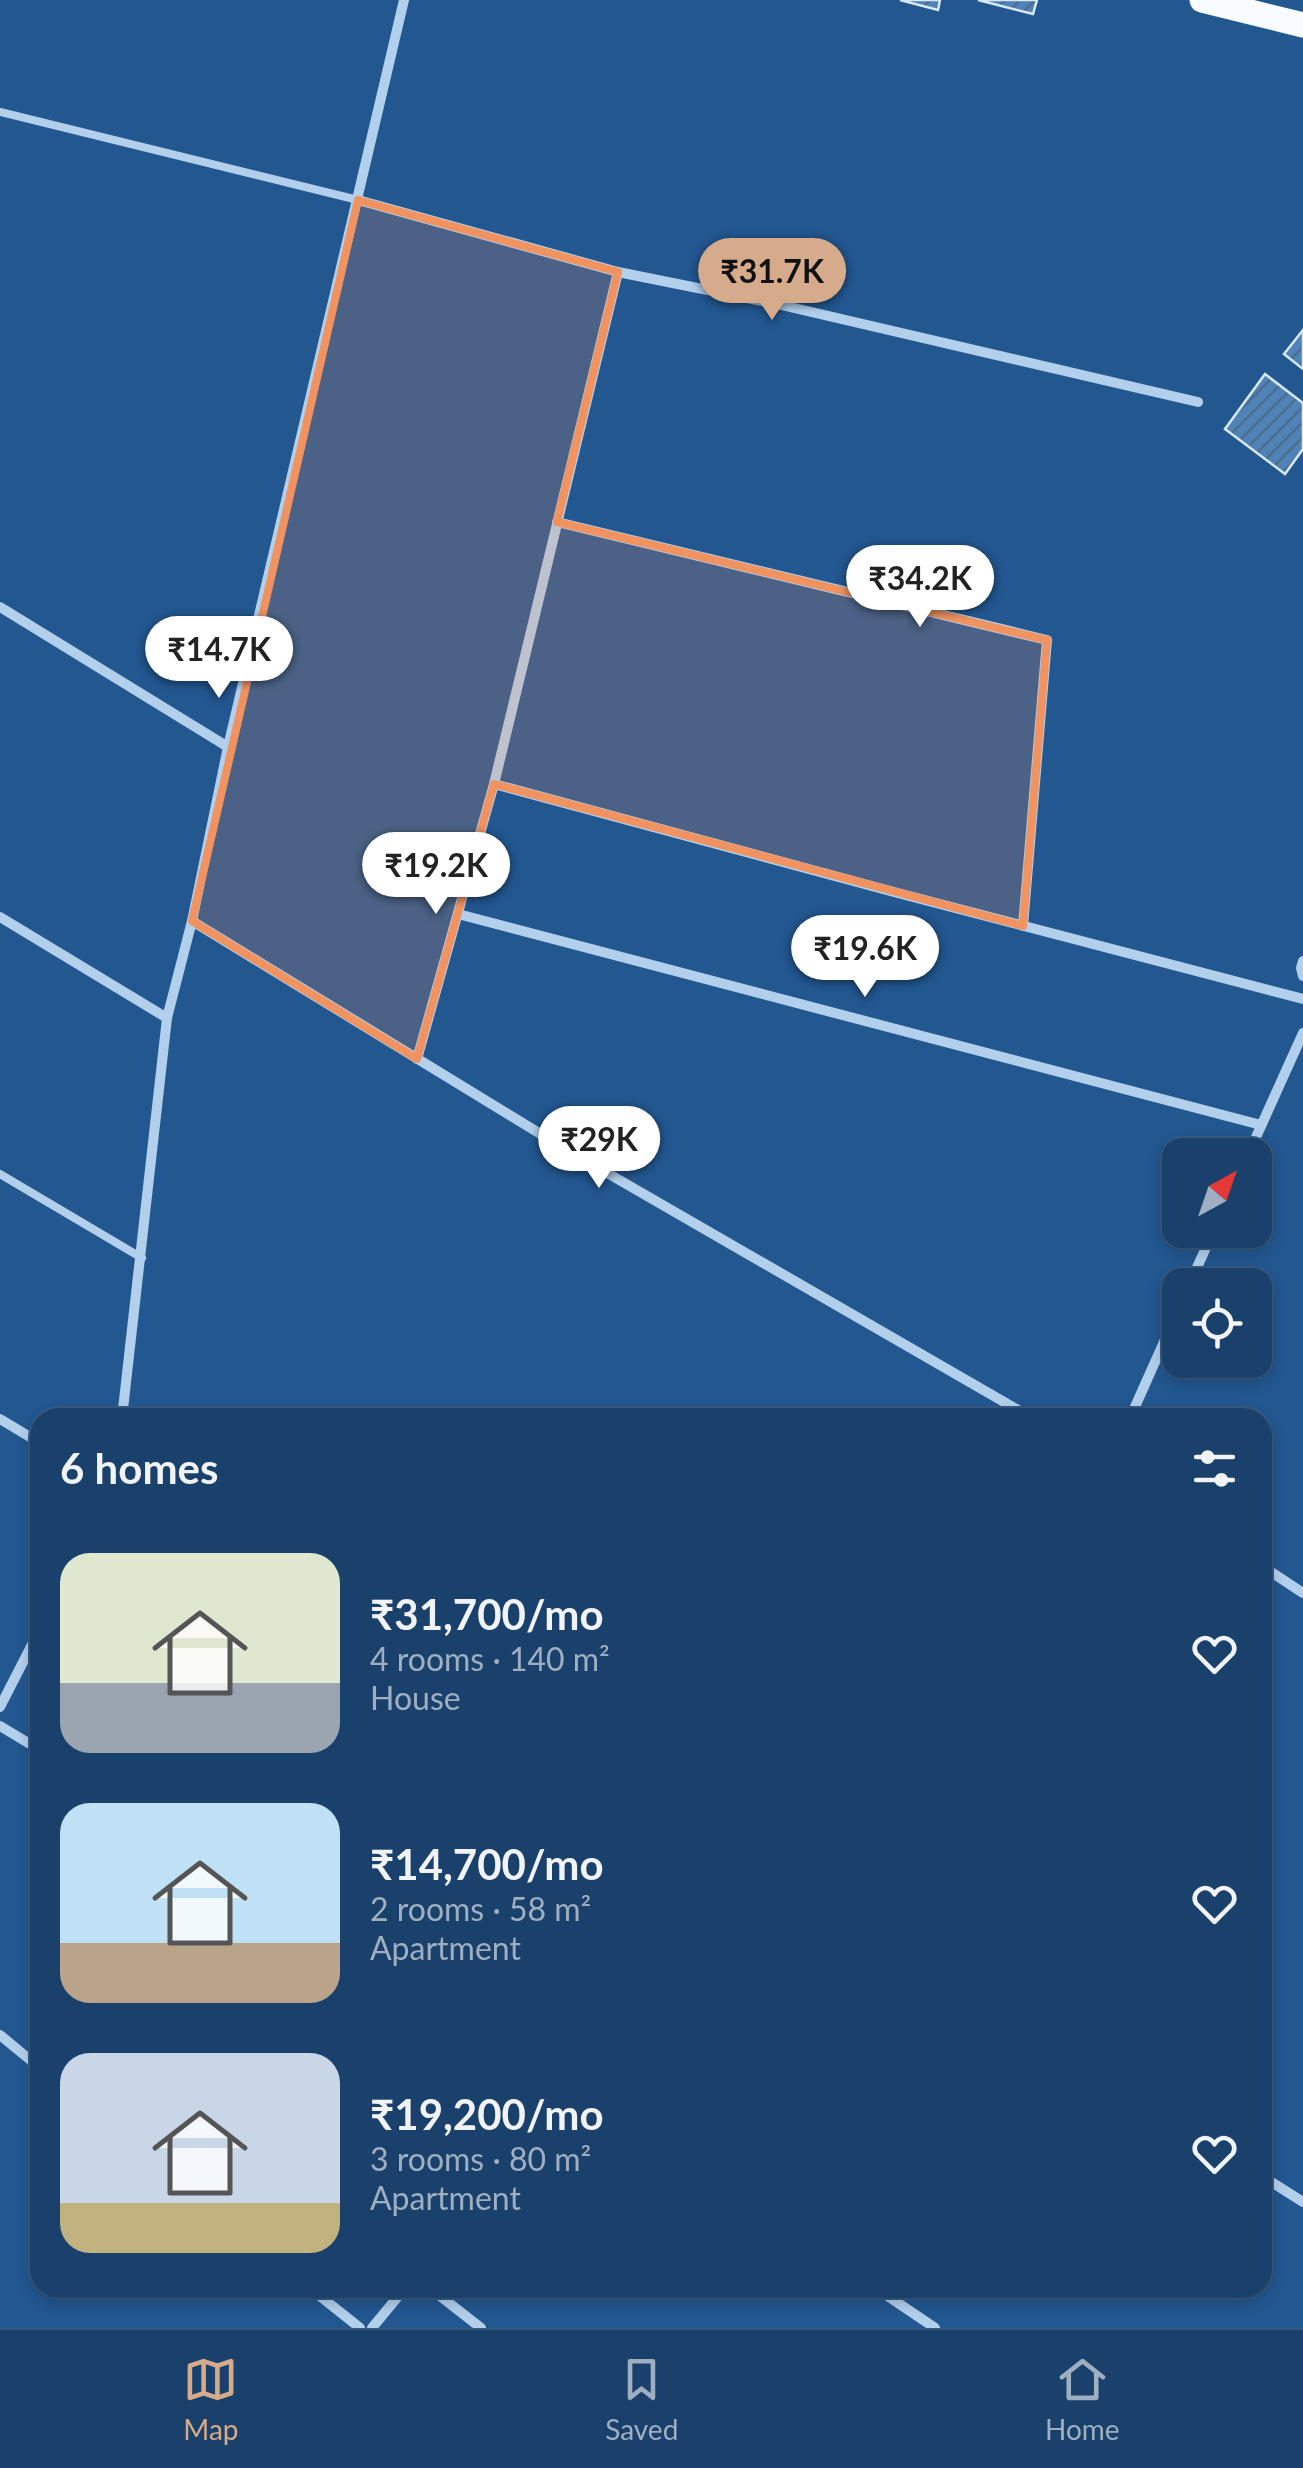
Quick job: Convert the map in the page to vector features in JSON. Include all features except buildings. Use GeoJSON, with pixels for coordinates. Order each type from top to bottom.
{"type":"FeatureCollection","features":[{"type":"Feature","properties":{"kind":"main road"},"geometry":{"type":"LineString","coordinates":[[1202,0],[1303,25]]}},
{"type":"Feature","properties":{"kind":"street"},"geometry":{"type":"LineString","coordinates":[[123,1408],[168,1018],[404,0]]}},
{"type":"Feature","properties":{"kind":"street"},"geometry":{"type":"LineString","coordinates":[[358,200],[618,272],[777,304],[1198,402]]}},
{"type":"Feature","properties":{"kind":"street"},"geometry":{"type":"LineString","coordinates":[[417,1060],[494,784],[618,272]]}},
{"type":"Feature","properties":{"kind":"street"},"geometry":{"type":"LineString","coordinates":[[556,522],[1047,640],[1023,926]]}},
{"type":"Feature","properties":{"kind":"street"},"geometry":{"type":"LineString","coordinates":[[0,607],[228,748]]}},
{"type":"Feature","properties":{"kind":"street"},"geometry":{"type":"LineString","coordinates":[[494,784],[1303,999]]}},
{"type":"Feature","properties":{"kind":"street"},"geometry":{"type":"LineString","coordinates":[[458,914],[1262,1125]]}},
{"type":"Feature","properties":{"kind":"street"},"geometry":{"type":"LineString","coordinates":[[0,918],[168,1018]]}},
{"type":"Feature","properties":{"kind":"street"},"geometry":{"type":"LineString","coordinates":[[192,921],[557,1144],[1015,1408]]}},
{"type":"Feature","properties":{"kind":"street"},"geometry":{"type":"LineString","coordinates":[[1303,961],[1303,976]]}},
{"type":"Feature","properties":{"kind":"street"},"geometry":{"type":"LineString","coordinates":[[1256,1138],[1303,1034]]}},
{"type":"Feature","properties":{"kind":"street"},"geometry":{"type":"LineString","coordinates":[[1134,1408],[1162,1346]]}},
{"type":"Feature","properties":{"kind":"street"},"geometry":{"type":"LineString","coordinates":[[0,1419],[30,1437]]}},
{"type":"Feature","properties":{"kind":"street"},"geometry":{"type":"LineString","coordinates":[[1272,1573],[1303,1593]]}},
{"type":"Feature","properties":{"kind":"street"},"geometry":{"type":"LineString","coordinates":[[0,1706],[30,1649]]}},
{"type":"Feature","properties":{"kind":"street"},"geometry":{"type":"LineString","coordinates":[[0,1726],[30,1744]]}},
{"type":"Feature","properties":{"kind":"street"},"geometry":{"type":"LineString","coordinates":[[0,2035],[30,2060]]}},
{"type":"Feature","properties":{"kind":"street"},"geometry":{"type":"LineString","coordinates":[[1272,2182],[1303,2202]]}},
{"type":"Feature","properties":{"kind":"street"},"geometry":{"type":"LineString","coordinates":[[322,2298],[360,2328]]}},
{"type":"Feature","properties":{"kind":"street"},"geometry":{"type":"LineString","coordinates":[[372,2328],[398,2298]]}},
{"type":"Feature","properties":{"kind":"street"},"geometry":{"type":"LineString","coordinates":[[443,2298],[481,2328]]}},
{"type":"Feature","properties":{"kind":"street"},"geometry":{"type":"LineString","coordinates":[[891,2298],[935,2328]]}},
{"type":"Feature","properties":{"kind":"lane"},"geometry":{"type":"LineString","coordinates":[[0,112],[358,200]]}},
{"type":"Feature","properties":{"kind":"lane"},"geometry":{"type":"LineString","coordinates":[[0,1174],[142,1258]]}},
{"type":"Feature","properties":{"kind":"highlighted area"},"geometry":{"type":"Polygon","coordinates":[[[358,200],[618,272],[557,522],[1047,640],[1023,926],[494,784],[417,1059],[192,921],[358,200]]]}}]}
